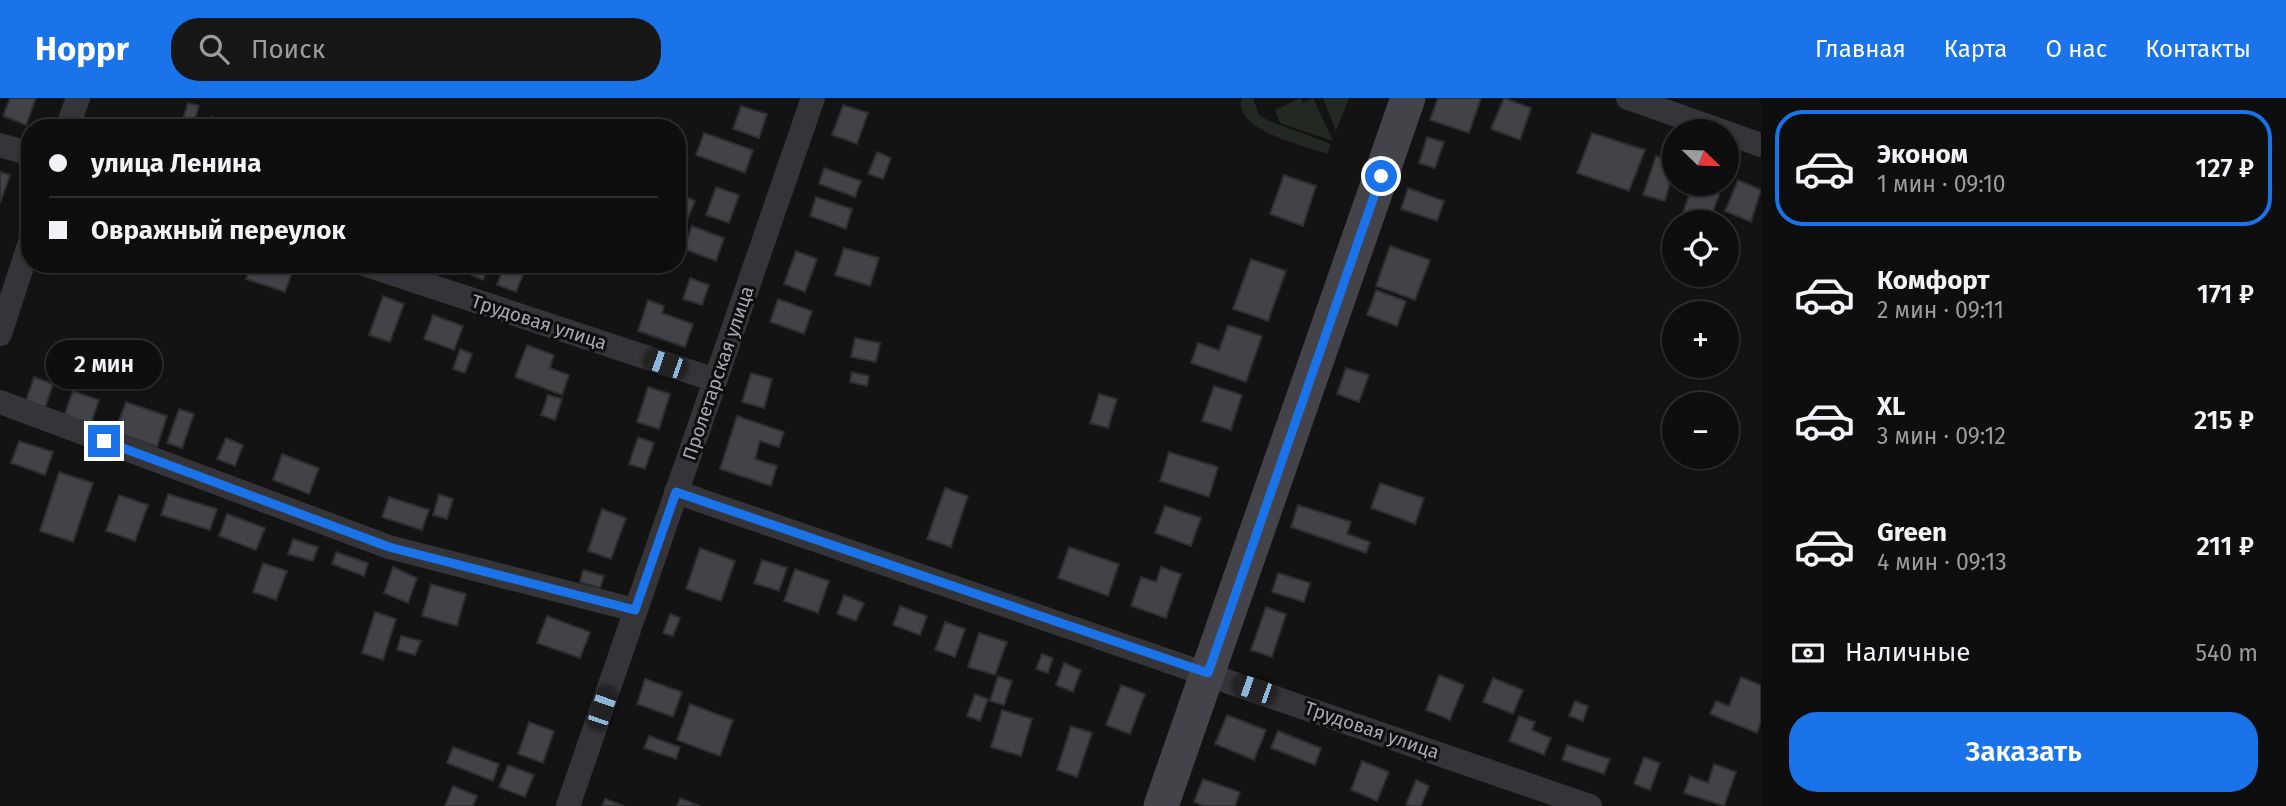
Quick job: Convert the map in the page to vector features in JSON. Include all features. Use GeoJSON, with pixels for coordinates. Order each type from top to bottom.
{"type":"FeatureCollection","features":[{"type":"Feature","properties":{"kind":"street"},"geometry":{"type":"LineString","coordinates":[[70,119],[78,98]]}},
{"type":"Feature","properties":{"kind":"street","name":"Пролетарская улица"},"geometry":{"type":"LineString","coordinates":[[568,806],[813,98]]}},
{"type":"Feature","properties":{"kind":"street"},"geometry":{"type":"LineString","coordinates":[[1161,806],[1408,98]]}},
{"type":"Feature","properties":{"kind":"street"},"geometry":{"type":"LineString","coordinates":[[1628,98],[1688,119]]}},
{"type":"Feature","properties":{"kind":"street"},"geometry":{"type":"LineString","coordinates":[[1740,138],[1761,145]]}},
{"type":"Feature","properties":{"kind":"street"},"geometry":{"type":"LineString","coordinates":[[0,145],[21,151]]}},
{"type":"Feature","properties":{"kind":"street"},"geometry":{"type":"LineString","coordinates":[[0,334],[21,270]]}},
{"type":"Feature","properties":{"kind":"street","name":"Трудовая улица"},"geometry":{"type":"LineString","coordinates":[[390,273],[715,380]]}},
{"type":"Feature","properties":{"kind":"street"},"geometry":{"type":"LineString","coordinates":[[0,402],[389,547],[635,610]]}},
{"type":"Feature","properties":{"kind":"street","name":"Трудовая улица"},"geometry":{"type":"LineString","coordinates":[[676,492],[1590,806]]}},
{"type":"Feature","properties":{"kind":"shaded area"},"geometry":{"type":"Polygon","coordinates":[[[1242,98],[1253,98],[1259,115],[1267,120],[1331,144],[1327,154],[1259,128],[1248,119],[1242,109],[1242,98]]]}},
{"type":"Feature","properties":{"kind":"shaded area"},"geometry":{"type":"Polygon","coordinates":[[[1300,98],[1303,103],[1313,98],[1333,141],[1280,123],[1275,110],[1300,98]]]}},
{"type":"Feature","properties":{"kind":"shaded area"},"geometry":{"type":"Polygon","coordinates":[[[1323,98],[1349,98],[1336,131],[1323,98]]]}},
{"type":"Feature","properties":{"kind":"building"},"geometry":{"type":"Polygon","coordinates":[[[10,98],[36,98],[28,119],[21,119],[21,123],[3,116],[10,98]]]}},
{"type":"Feature","properties":{"kind":"building"},"geometry":{"type":"Polygon","coordinates":[[[1438,98],[1481,98],[1469,133],[1430,120],[1438,98]]]}},
{"type":"Feature","properties":{"kind":"building"},"geometry":{"type":"Polygon","coordinates":[[[1504,98],[1531,108],[1520,140],[1491,129],[1504,98]]]}},
{"type":"Feature","properties":{"kind":"building"},"geometry":{"type":"Polygon","coordinates":[[[188,103],[199,106],[195,119],[183,119],[188,103]]]}},
{"type":"Feature","properties":{"kind":"building"},"geometry":{"type":"Polygon","coordinates":[[[843,105],[868,113],[857,144],[832,135],[843,105]]]}},
{"type":"Feature","properties":{"kind":"building"},"geometry":{"type":"Polygon","coordinates":[[[741,106],[767,114],[759,138],[733,129],[741,106]]]}},
{"type":"Feature","properties":{"kind":"building"},"geometry":{"type":"Polygon","coordinates":[[[704,133],[753,150],[745,173],[696,155],[704,133]]]}},
{"type":"Feature","properties":{"kind":"building"},"geometry":{"type":"Polygon","coordinates":[[[1592,133],[1645,150],[1629,191],[1577,173],[1592,133]]]}},
{"type":"Feature","properties":{"kind":"building"},"geometry":{"type":"Polygon","coordinates":[[[1427,137],[1444,142],[1435,168],[1419,163],[1427,137]]]}},
{"type":"Feature","properties":{"kind":"building"},"geometry":{"type":"Polygon","coordinates":[[[877,152],[891,158],[883,179],[868,174],[877,152]]]}},
{"type":"Feature","properties":{"kind":"building"},"geometry":{"type":"Polygon","coordinates":[[[1656,156],[1662,159],[1662,196],[1666,196],[1665,201],[1643,195],[1656,156]]]}},
{"type":"Feature","properties":{"kind":"building"},"geometry":{"type":"Polygon","coordinates":[[[824,168],[861,181],[855,197],[819,184],[824,168]]]}},
{"type":"Feature","properties":{"kind":"building"},"geometry":{"type":"Polygon","coordinates":[[[0,172],[10,175],[0,203],[0,172]]]}},
{"type":"Feature","properties":{"kind":"building"},"geometry":{"type":"Polygon","coordinates":[[[1284,175],[1316,186],[1303,226],[1270,214],[1284,175]]]}},
{"type":"Feature","properties":{"kind":"building"},"geometry":{"type":"Polygon","coordinates":[[[1740,181],[1761,190],[1751,222],[1739,217],[1739,210],[1725,210],[1731,196],[1740,196],[1740,181]]]}},
{"type":"Feature","properties":{"kind":"building"},"geometry":{"type":"Polygon","coordinates":[[[716,187],[739,195],[729,223],[706,215],[716,187]]]}},
{"type":"Feature","properties":{"kind":"building"},"geometry":{"type":"Polygon","coordinates":[[[1408,188],[1444,201],[1437,221],[1401,209],[1408,188]]]}},
{"type":"Feature","properties":{"kind":"building"},"geometry":{"type":"Polygon","coordinates":[[[1689,196],[1719,196],[1713,210],[1684,210],[1689,196]]]}},
{"type":"Feature","properties":{"kind":"building"},"geometry":{"type":"Polygon","coordinates":[[[686,197],[695,201],[686,220],[686,197]]]}},
{"type":"Feature","properties":{"kind":"building"},"geometry":{"type":"Polygon","coordinates":[[[816,197],[852,209],[846,229],[810,216],[816,197]]]}},
{"type":"Feature","properties":{"kind":"building"},"geometry":{"type":"Polygon","coordinates":[[[692,226],[724,238],[716,261],[686,250],[692,226]]]}},
{"type":"Feature","properties":{"kind":"building"},"geometry":{"type":"Polygon","coordinates":[[[1390,246],[1430,260],[1415,300],[1376,286],[1390,246]]]}},
{"type":"Feature","properties":{"kind":"building"},"geometry":{"type":"Polygon","coordinates":[[[844,248],[879,258],[870,286],[835,275],[844,248]]]}},
{"type":"Feature","properties":{"kind":"building"},"geometry":{"type":"Polygon","coordinates":[[[796,251],[817,259],[805,292],[784,284],[796,251]]]}},
{"type":"Feature","properties":{"kind":"building"},"geometry":{"type":"Polygon","coordinates":[[[1251,259],[1286,271],[1268,321],[1233,309],[1251,259]]]}},
{"type":"Feature","properties":{"kind":"building"},"geometry":{"type":"Polygon","coordinates":[[[248,273],[292,273],[285,292],[246,279],[248,273]]]}},
{"type":"Feature","properties":{"kind":"building"},"geometry":{"type":"Polygon","coordinates":[[[467,273],[486,273],[483,280],[467,273]]]}},
{"type":"Feature","properties":{"kind":"building"},"geometry":{"type":"Polygon","coordinates":[[[502,273],[523,273],[516,292],[497,285],[502,273]]]}},
{"type":"Feature","properties":{"kind":"building"},"geometry":{"type":"Polygon","coordinates":[[[690,278],[709,285],[702,305],[683,299],[690,278]]]}},
{"type":"Feature","properties":{"kind":"building"},"geometry":{"type":"Polygon","coordinates":[[[1376,290],[1406,301],[1397,326],[1367,315],[1376,290]]]}},
{"type":"Feature","properties":{"kind":"building"},"geometry":{"type":"Polygon","coordinates":[[[383,296],[404,304],[390,342],[369,335],[383,296]]]}},
{"type":"Feature","properties":{"kind":"building"},"geometry":{"type":"Polygon","coordinates":[[[778,299],[812,311],[804,334],[770,322],[778,299]]]}},
{"type":"Feature","properties":{"kind":"building"},"geometry":{"type":"Polygon","coordinates":[[[648,300],[664,306],[662,313],[693,324],[685,347],[638,331],[648,300]]]}},
{"type":"Feature","properties":{"kind":"building"},"geometry":{"type":"Polygon","coordinates":[[[433,315],[463,326],[454,350],[424,339],[433,315]]]}},
{"type":"Feature","properties":{"kind":"building"},"geometry":{"type":"Polygon","coordinates":[[[1228,325],[1262,336],[1246,382],[1191,363],[1198,343],[1219,350],[1228,325]]]}},
{"type":"Feature","properties":{"kind":"building"},"geometry":{"type":"Polygon","coordinates":[[[855,338],[880,343],[876,362],[851,357],[855,338]]]}},
{"type":"Feature","properties":{"kind":"building"},"geometry":{"type":"Polygon","coordinates":[[[527,345],[554,355],[550,368],[569,375],[562,395],[515,377],[527,345]]]}},
{"type":"Feature","properties":{"kind":"building"},"geometry":{"type":"Polygon","coordinates":[[[460,349],[472,354],[465,373],[453,369],[460,349]]]}},
{"type":"Feature","properties":{"kind":"building"},"geometry":{"type":"Polygon","coordinates":[[[1346,368],[1369,375],[1359,402],[1337,394],[1346,368]]]}},
{"type":"Feature","properties":{"kind":"building"},"geometry":{"type":"Polygon","coordinates":[[[852,372],[869,376],[867,386],[850,382],[852,372]]]}},
{"type":"Feature","properties":{"kind":"building"},"geometry":{"type":"Polygon","coordinates":[[[751,373],[772,379],[764,408],[742,402],[751,373]]]}},
{"type":"Feature","properties":{"kind":"building"},"geometry":{"type":"Polygon","coordinates":[[[34,377],[53,384],[44,411],[25,404],[34,377]]]}},
{"type":"Feature","properties":{"kind":"building"},"geometry":{"type":"Polygon","coordinates":[[[1214,386],[1242,395],[1231,430],[1202,421],[1214,386]]]}},
{"type":"Feature","properties":{"kind":"building"},"geometry":{"type":"Polygon","coordinates":[[[648,387],[670,394],[659,429],[637,422],[648,387]]]}},
{"type":"Feature","properties":{"kind":"building"},"geometry":{"type":"Polygon","coordinates":[[[73,391],[99,400],[90,426],[64,416],[73,391]]]}},
{"type":"Feature","properties":{"kind":"building"},"geometry":{"type":"Polygon","coordinates":[[[1099,394],[1117,399],[1108,428],[1090,423],[1099,394]]]}},
{"type":"Feature","properties":{"kind":"building"},"geometry":{"type":"Polygon","coordinates":[[[548,395],[562,399],[555,420],[541,415],[548,395]]]}},
{"type":"Feature","properties":{"kind":"building"},"geometry":{"type":"Polygon","coordinates":[[[126,402],[167,416],[157,447],[115,432],[126,402]]]}},
{"type":"Feature","properties":{"kind":"building"},"geometry":{"type":"Polygon","coordinates":[[[179,409],[194,414],[182,448],[167,443],[179,409]]]}},
{"type":"Feature","properties":{"kind":"building"},"geometry":{"type":"Polygon","coordinates":[[[737,416],[784,432],[779,447],[760,441],[755,459],[777,466],[771,486],[720,469],[737,416]]]}},
{"type":"Feature","properties":{"kind":"building"},"geometry":{"type":"Polygon","coordinates":[[[638,437],[654,443],[645,469],[629,464],[638,437]]]}},
{"type":"Feature","properties":{"kind":"building"},"geometry":{"type":"Polygon","coordinates":[[[226,438],[243,445],[235,466],[217,459],[226,438]]]}},
{"type":"Feature","properties":{"kind":"building"},"geometry":{"type":"Polygon","coordinates":[[[19,441],[53,452],[45,475],[11,463],[19,441]]]}},
{"type":"Feature","properties":{"kind":"building"},"geometry":{"type":"Polygon","coordinates":[[[1169,452],[1218,467],[1209,497],[1160,481],[1169,452]]]}},
{"type":"Feature","properties":{"kind":"building"},"geometry":{"type":"Polygon","coordinates":[[[282,454],[319,468],[309,494],[273,480],[282,454]]]}},
{"type":"Feature","properties":{"kind":"building"},"geometry":{"type":"Polygon","coordinates":[[[59,472],[93,483],[73,542],[40,531],[59,472]]]}},
{"type":"Feature","properties":{"kind":"building"},"geometry":{"type":"Polygon","coordinates":[[[1380,483],[1424,498],[1415,524],[1371,508],[1380,483]]]}},
{"type":"Feature","properties":{"kind":"building"},"geometry":{"type":"Polygon","coordinates":[[[945,488],[968,496],[951,547],[927,539],[945,488]]]}},
{"type":"Feature","properties":{"kind":"building"},"geometry":{"type":"Polygon","coordinates":[[[168,494],[217,509],[210,530],[161,515],[168,494]]]}},
{"type":"Feature","properties":{"kind":"building"},"geometry":{"type":"Polygon","coordinates":[[[439,494],[453,499],[447,519],[433,515],[439,494]]]}},
{"type":"Feature","properties":{"kind":"building"},"geometry":{"type":"Polygon","coordinates":[[[119,495],[148,505],[135,541],[106,531],[119,495]]]}},
{"type":"Feature","properties":{"kind":"building"},"geometry":{"type":"Polygon","coordinates":[[[389,497],[429,510],[422,530],[382,517],[389,497]]]}},
{"type":"Feature","properties":{"kind":"building"},"geometry":{"type":"Polygon","coordinates":[[[1298,505],[1351,522],[1347,534],[1370,542],[1366,553],[1291,527],[1298,505]]]}},
{"type":"Feature","properties":{"kind":"building"},"geometry":{"type":"Polygon","coordinates":[[[1165,506],[1201,518],[1191,546],[1155,533],[1165,506]]]}},
{"type":"Feature","properties":{"kind":"building"},"geometry":{"type":"Polygon","coordinates":[[[602,509],[626,518],[611,559],[588,551],[602,509]]]}},
{"type":"Feature","properties":{"kind":"building"},"geometry":{"type":"Polygon","coordinates":[[[227,514],[265,528],[256,550],[219,536],[227,514]]]}},
{"type":"Feature","properties":{"kind":"building"},"geometry":{"type":"Polygon","coordinates":[[[293,539],[318,547],[313,561],[288,554],[293,539]]]}},
{"type":"Feature","properties":{"kind":"building"},"geometry":{"type":"Polygon","coordinates":[[[1069,547],[1119,564],[1108,596],[1058,578],[1069,547]]]}},
{"type":"Feature","properties":{"kind":"building"},"geometry":{"type":"Polygon","coordinates":[[[700,548],[735,561],[721,601],[686,589],[700,548]]]}},
{"type":"Feature","properties":{"kind":"building"},"geometry":{"type":"Polygon","coordinates":[[[336,552],[368,563],[364,576],[332,564],[336,552]]]}},
{"type":"Feature","properties":{"kind":"building"},"geometry":{"type":"Polygon","coordinates":[[[762,560],[787,568],[779,591],[754,583],[762,560]]]}},
{"type":"Feature","properties":{"kind":"building"},"geometry":{"type":"Polygon","coordinates":[[[263,563],[287,571],[276,600],[253,592],[263,563]]]}},
{"type":"Feature","properties":{"kind":"building"},"geometry":{"type":"Polygon","coordinates":[[[393,567],[417,578],[408,603],[384,593],[393,567]]]}},
{"type":"Feature","properties":{"kind":"building"},"geometry":{"type":"Polygon","coordinates":[[[1161,567],[1181,574],[1166,618],[1131,606],[1141,577],[1156,582],[1161,567]]]}},
{"type":"Feature","properties":{"kind":"building"},"geometry":{"type":"Polygon","coordinates":[[[795,569],[829,581],[818,613],[784,601],[795,569]]]}},
{"type":"Feature","properties":{"kind":"building"},"geometry":{"type":"Polygon","coordinates":[[[583,570],[604,576],[600,588],[580,582],[583,570]]]}},
{"type":"Feature","properties":{"kind":"building"},"geometry":{"type":"Polygon","coordinates":[[[1278,573],[1310,583],[1304,602],[1272,592],[1278,573]]]}},
{"type":"Feature","properties":{"kind":"building"},"geometry":{"type":"Polygon","coordinates":[[[431,584],[466,594],[457,626],[422,616],[431,584]]]}},
{"type":"Feature","properties":{"kind":"building"},"geometry":{"type":"Polygon","coordinates":[[[844,595],[864,603],[856,621],[837,614],[844,595]]]}},
{"type":"Feature","properties":{"kind":"building"},"geometry":{"type":"Polygon","coordinates":[[[900,606],[927,616],[920,635],[893,625],[900,606]]]}},
{"type":"Feature","properties":{"kind":"building"},"geometry":{"type":"Polygon","coordinates":[[[1266,607],[1286,614],[1272,657],[1251,650],[1266,607]]]}},
{"type":"Feature","properties":{"kind":"building"},"geometry":{"type":"Polygon","coordinates":[[[375,612],[396,619],[383,660],[362,653],[375,612]]]}},
{"type":"Feature","properties":{"kind":"building"},"geometry":{"type":"Polygon","coordinates":[[[670,614],[680,618],[673,636],[663,633],[670,614]]]}},
{"type":"Feature","properties":{"kind":"building"},"geometry":{"type":"Polygon","coordinates":[[[547,616],[590,632],[580,658],[537,643],[547,616]]]}},
{"type":"Feature","properties":{"kind":"building"},"geometry":{"type":"Polygon","coordinates":[[[945,622],[965,629],[955,657],[935,650],[945,622]]]}},
{"type":"Feature","properties":{"kind":"building"},"geometry":{"type":"Polygon","coordinates":[[[979,633],[1007,642],[995,675],[968,667],[979,633]]]}},
{"type":"Feature","properties":{"kind":"building"},"geometry":{"type":"Polygon","coordinates":[[[401,636],[421,641],[415,655],[397,650],[401,636]]]}},
{"type":"Feature","properties":{"kind":"building"},"geometry":{"type":"Polygon","coordinates":[[[1042,654],[1053,658],[1048,673],[1036,669],[1042,654]]]}},
{"type":"Feature","properties":{"kind":"building"},"geometry":{"type":"Polygon","coordinates":[[[1064,663],[1081,670],[1073,692],[1056,685],[1064,663]]]}},
{"type":"Feature","properties":{"kind":"building"},"geometry":{"type":"Polygon","coordinates":[[[1439,675],[1464,685],[1450,720],[1426,710],[1439,675]]]}},
{"type":"Feature","properties":{"kind":"building"},"geometry":{"type":"Polygon","coordinates":[[[998,676],[1012,681],[1004,705],[990,701],[998,676]]]}},
{"type":"Feature","properties":{"kind":"building"},"geometry":{"type":"Polygon","coordinates":[[[1741,677],[1761,685],[1761,721],[1757,733],[1710,714],[1716,701],[1729,706],[1741,677]]]}},
{"type":"Feature","properties":{"kind":"building"},"geometry":{"type":"Polygon","coordinates":[[[1493,678],[1523,690],[1513,714],[1483,702],[1493,678]]]}},
{"type":"Feature","properties":{"kind":"building"},"geometry":{"type":"Polygon","coordinates":[[[645,679],[682,692],[673,717],[637,704],[645,679]]]}},
{"type":"Feature","properties":{"kind":"building"},"geometry":{"type":"Polygon","coordinates":[[[1121,685],[1145,694],[1130,734],[1106,725],[1121,685]]]}},
{"type":"Feature","properties":{"kind":"building"},"geometry":{"type":"Polygon","coordinates":[[[975,694],[988,699],[980,721],[967,716],[975,694]]]}},
{"type":"Feature","properties":{"kind":"building"},"geometry":{"type":"Polygon","coordinates":[[[1575,701],[1588,706],[1583,721],[1569,716],[1575,701]]]}},
{"type":"Feature","properties":{"kind":"building"},"geometry":{"type":"Polygon","coordinates":[[[690,704],[733,720],[720,756],[677,740],[690,704]]]}},
{"type":"Feature","properties":{"kind":"building"},"geometry":{"type":"Polygon","coordinates":[[[1002,710],[1032,719],[1021,756],[991,747],[1002,710]]]}},
{"type":"Feature","properties":{"kind":"building"},"geometry":{"type":"Polygon","coordinates":[[[1227,715],[1266,730],[1254,760],[1215,744],[1227,715]]]}},
{"type":"Feature","properties":{"kind":"building"},"geometry":{"type":"Polygon","coordinates":[[[1519,716],[1535,722],[1532,730],[1551,738],[1544,755],[1509,741],[1519,716]]]}},
{"type":"Feature","properties":{"kind":"building"},"geometry":{"type":"Polygon","coordinates":[[[529,722],[554,731],[543,763],[518,754],[529,722]]]}},
{"type":"Feature","properties":{"kind":"building"},"geometry":{"type":"Polygon","coordinates":[[[1071,726],[1092,733],[1077,777],[1057,770],[1071,726]]]}},
{"type":"Feature","properties":{"kind":"building"},"geometry":{"type":"Polygon","coordinates":[[[1278,731],[1321,748],[1315,765],[1271,748],[1278,731]]]}},
{"type":"Feature","properties":{"kind":"building"},"geometry":{"type":"Polygon","coordinates":[[[649,736],[680,747],[676,759],[644,748],[649,736]]]}},
{"type":"Feature","properties":{"kind":"building"},"geometry":{"type":"Polygon","coordinates":[[[1567,745],[1610,759],[1604,774],[1562,760],[1567,745]]]}},
{"type":"Feature","properties":{"kind":"building"},"geometry":{"type":"Polygon","coordinates":[[[453,747],[499,764],[493,781],[447,763],[453,747]]]}},
{"type":"Feature","properties":{"kind":"building"},"geometry":{"type":"Polygon","coordinates":[[[1644,757],[1660,763],[1650,790],[1634,784],[1644,757]]]}},
{"type":"Feature","properties":{"kind":"building"},"geometry":{"type":"Polygon","coordinates":[[[1362,761],[1389,772],[1377,801],[1351,790],[1362,761]]]}},
{"type":"Feature","properties":{"kind":"building"},"geometry":{"type":"Polygon","coordinates":[[[1714,764],[1736,772],[1724,806],[1684,793],[1690,776],[1708,783],[1714,764]]]}},
{"type":"Feature","properties":{"kind":"building"},"geometry":{"type":"Polygon","coordinates":[[[508,765],[534,775],[525,797],[499,787],[508,765]]]}},
{"type":"Feature","properties":{"kind":"building"},"geometry":{"type":"Polygon","coordinates":[[[1203,779],[1240,792],[1235,806],[1204,806],[1194,802],[1203,779]]]}},
{"type":"Feature","properties":{"kind":"building"},"geometry":{"type":"Polygon","coordinates":[[[1416,780],[1429,786],[1421,806],[1410,806],[1406,804],[1416,780]]]}},
{"type":"Feature","properties":{"kind":"building"},"geometry":{"type":"Polygon","coordinates":[[[453,786],[477,796],[473,806],[445,806],[453,786]]]}},
{"type":"Feature","properties":{"kind":"building"},"geometry":{"type":"Polygon","coordinates":[[[680,798],[700,806],[677,806],[680,798]]]}},
{"type":"Feature","properties":{"kind":"building"},"geometry":{"type":"Polygon","coordinates":[[[605,799],[624,806],[602,806],[605,799]]]}},
{"type":"Feature","properties":{"kind":"route"},"geometry":{"type":"LineString","coordinates":[[104,441],[389,547],[635,610],[676,492],[1208,673],[1381,176]]}}]}
